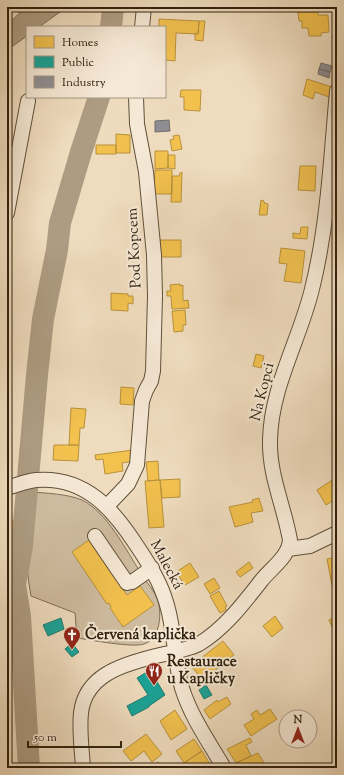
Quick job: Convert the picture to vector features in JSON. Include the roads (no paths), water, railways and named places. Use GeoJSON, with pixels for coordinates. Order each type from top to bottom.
{"type":"FeatureCollection","features":[{"type":"Feature","properties":{"kind":"street"},"geometry":{"type":"LineString","coordinates":[[142,26],[144,7]]}},
{"type":"Feature","properties":{"kind":"street","name":"Na Kopci"},"geometry":{"type":"LineString","coordinates":[[288,549],[290,540],[274,478],[270,451],[272,416],[277,396],[298,337],[316,273],[326,211],[337,91]]}},
{"type":"Feature","properties":{"kind":"street","name":"Pod Kopcem"},"geometry":{"type":"LineString","coordinates":[[107,506],[128,484],[138,465],[142,401],[144,393],[151,381],[153,370],[155,296],[153,248],[146,172],[137,124],[136,98]]}},
{"type":"Feature","properties":{"kind":"street"},"geometry":{"type":"LineString","coordinates":[[7,213],[28,101]]}},
{"type":"Feature","properties":{"kind":"street","name":"Malecká"},"geometry":{"type":"LineString","coordinates":[[11,486],[34,480],[58,482],[75,486],[91,494],[107,506],[124,526],[152,568],[162,589],[172,624],[180,681],[188,704],[224,768]]}},
{"type":"Feature","properties":{"kind":"street"},"geometry":{"type":"LineString","coordinates":[[83,768],[81,712],[83,703],[91,687],[98,679],[119,667],[175,652],[198,644],[227,621],[288,549],[310,546],[337,533]]}},
{"type":"Feature","properties":{"kind":"street"},"geometry":{"type":"LineString","coordinates":[[95,536],[127,583],[132,582],[152,568]]}},
{"type":"Feature","properties":{"kind":"waterway"},"geometry":{"type":"LineString","coordinates":[[111,26],[113,7]]}},
{"type":"Feature","properties":{"kind":"waterway"},"geometry":{"type":"LineString","coordinates":[[29,768],[20,616],[15,585],[22,546],[43,319],[57,250],[60,223],[99,98]]}},
{"type":"Feature","properties":{"kind":"place","name":"Červená kaplička"},"geometry":{"type":"Point","coordinates":[72,650]}},
{"type":"Feature","properties":{"kind":"place","name":"Restaurace u Kapličky"},"geometry":{"type":"Point","coordinates":[154,686]}}]}
